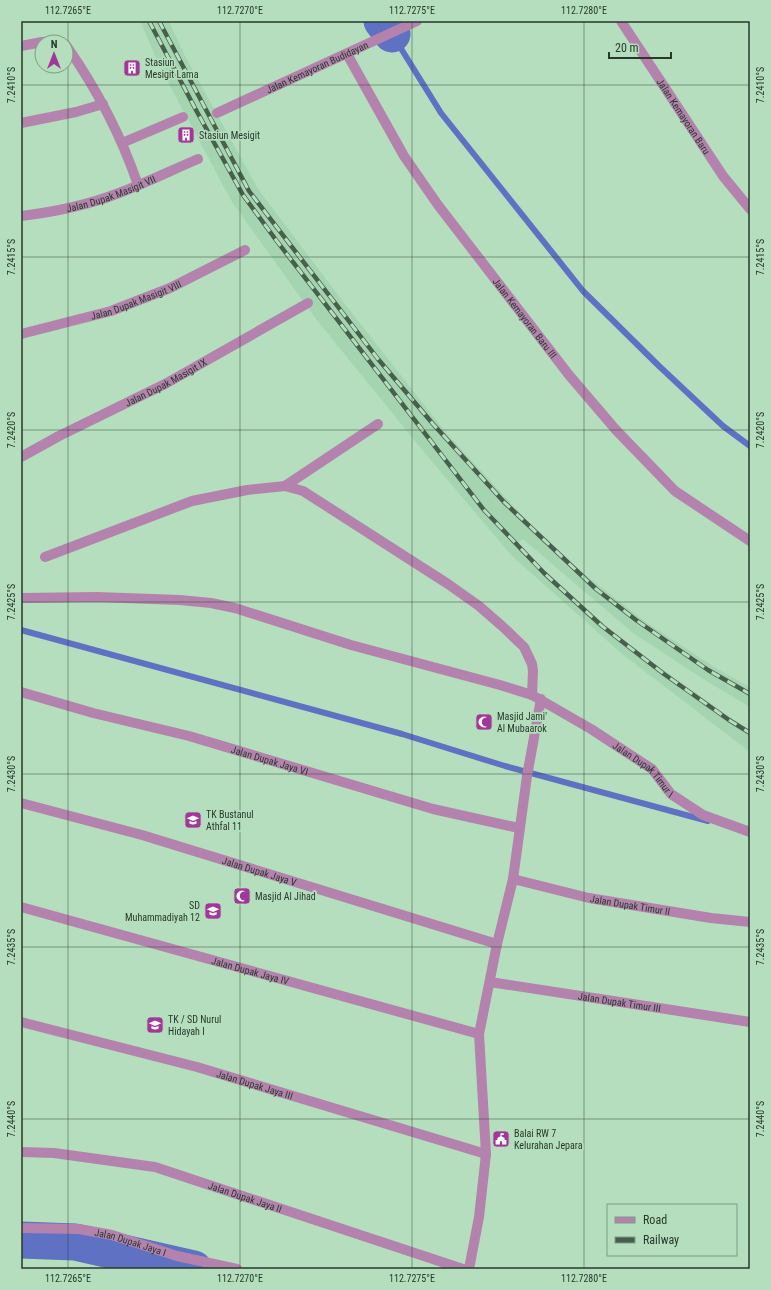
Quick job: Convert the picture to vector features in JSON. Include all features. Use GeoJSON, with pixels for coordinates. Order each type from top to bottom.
{"type":"FeatureCollection","features":[{"type":"Feature","properties":{"kind":"street","name":"Jalan Kemayoran Budidayan"},"geometry":{"type":"LineString","coordinates":[[217,112],[417,21]]}},
{"type":"Feature","properties":{"kind":"street","name":"Jalan Kemayoran Baru"},"geometry":{"type":"LineString","coordinates":[[621,21],[723,176],[750,209]]}},
{"type":"Feature","properties":{"kind":"street"},"geometry":{"type":"LineString","coordinates":[[21,46],[34,44]]}},
{"type":"Feature","properties":{"kind":"street","name":"Jalan Kemayoran Baru III"},"geometry":{"type":"LineString","coordinates":[[347,54],[404,156],[438,205],[569,376],[616,430],[675,491],[750,541]]}},
{"type":"Feature","properties":{"kind":"street"},"geometry":{"type":"LineString","coordinates":[[74,58],[103,104],[122,142],[138,185]]}},
{"type":"Feature","properties":{"kind":"street"},"geometry":{"type":"LineString","coordinates":[[21,123],[76,112],[103,104]]}},
{"type":"Feature","properties":{"kind":"street"},"geometry":{"type":"LineString","coordinates":[[122,142],[183,117]]}},
{"type":"Feature","properties":{"kind":"street","name":"Jalan Dupak Masigit VII"},"geometry":{"type":"LineString","coordinates":[[21,216],[84,204],[119,193],[198,159]]}},
{"type":"Feature","properties":{"kind":"street","name":"Jalan Dupak Masigit VIII"},"geometry":{"type":"LineString","coordinates":[[21,334],[111,311],[170,288],[246,250]]}},
{"type":"Feature","properties":{"kind":"street","name":"Jalan Dupak Masigit IX"},"geometry":{"type":"LineString","coordinates":[[21,457],[59,436],[165,384],[308,304]]}},
{"type":"Feature","properties":{"kind":"street"},"geometry":{"type":"LineString","coordinates":[[285,486],[378,424]]}},
{"type":"Feature","properties":{"kind":"street"},"geometry":{"type":"LineString","coordinates":[[45,557],[192,501],[247,490],[285,486],[303,491],[448,584],[479,606],[524,647],[532,664],[536,697],[528,771],[512,879],[479,1034],[486,1154],[479,1217],[469,1269]]}},
{"type":"Feature","properties":{"kind":"street","name":"Jalan Dupak Timur I"},"geometry":{"type":"LineString","coordinates":[[21,598],[98,597],[211,603],[235,608],[351,645],[500,685],[536,697],[591,729],[652,769],[671,794],[703,815],[750,832]]}},
{"type":"Feature","properties":{"kind":"street","name":"Jalan Dupak Jaya VI"},"geometry":{"type":"LineString","coordinates":[[21,692],[189,736],[433,809],[519,828]]}},
{"type":"Feature","properties":{"kind":"street","name":"Jalan Dupak Jaya V"},"geometry":{"type":"LineString","coordinates":[[21,803],[142,834],[497,944]]}},
{"type":"Feature","properties":{"kind":"street","name":"Jalan Dupak Timur II"},"geometry":{"type":"LineString","coordinates":[[512,879],[589,898],[711,918],[750,922]]}},
{"type":"Feature","properties":{"kind":"street","name":"Jalan Dupak Jaya IV"},"geometry":{"type":"LineString","coordinates":[[21,907],[479,1034]]}},
{"type":"Feature","properties":{"kind":"street","name":"Jalan Dupak Timur III"},"geometry":{"type":"LineString","coordinates":[[490,982],[750,1022]]}},
{"type":"Feature","properties":{"kind":"street","name":"Jalan Dupak Jaya III"},"geometry":{"type":"LineString","coordinates":[[21,1022],[197,1068],[486,1154]]}},
{"type":"Feature","properties":{"kind":"street","name":"Jalan Dupak Jaya II"},"geometry":{"type":"LineString","coordinates":[[21,1152],[54,1153],[155,1167],[463,1269]]}},
{"type":"Feature","properties":{"kind":"street","name":"Jalan Dupak Jaya I"},"geometry":{"type":"LineString","coordinates":[[21,1228],[79,1229],[112,1235],[177,1256],[237,1269]]}},
{"type":"Feature","properties":{"kind":"shaded area"},"geometry":{"type":"Polygon","coordinates":[[[140,21],[169,21],[184,54],[258,189],[344,303],[447,434],[556,552],[647,623],[719,670],[750,687],[750,707],[708,682],[633,633],[523,539],[515,546],[626,644],[750,731],[750,752],[621,653],[511,555],[419,446],[316,319],[232,202],[159,65],[140,21]]]}},
{"type":"Feature","properties":{"kind":"waterway"},"geometry":{"type":"LineString","coordinates":[[382,21],[392,34]]}},
{"type":"Feature","properties":{"kind":"waterway"},"geometry":{"type":"LineString","coordinates":[[392,34],[441,113],[583,291],[659,366],[723,426],[750,446]]}},
{"type":"Feature","properties":{"kind":"waterway"},"geometry":{"type":"LineString","coordinates":[[21,630],[402,734],[505,766],[708,821]]}},
{"type":"Feature","properties":{"kind":"waterway"},"geometry":{"type":"LineString","coordinates":[[21,1240],[75,1242],[194,1269]]}},
{"type":"Feature","properties":{"kind":"railway"},"geometry":{"type":"LineString","coordinates":[[149,21],[243,195],[484,510],[544,573],[602,626],[664,674],[750,733]]}},
{"type":"Feature","properties":{"kind":"railway"},"geometry":{"type":"LineString","coordinates":[[159,21],[249,191],[378,359],[433,424],[504,502],[596,589],[636,620],[708,670],[750,694]]}},
{"type":"Feature","properties":{"kind":"place","name":"Stasiun Mesigit Lama"},"geometry":{"type":"Point","coordinates":[132,68]}},
{"type":"Feature","properties":{"kind":"place","name":"Stasiun Mesigit"},"geometry":{"type":"Point","coordinates":[186,135]}},
{"type":"Feature","properties":{"kind":"place","name":"Masjid Jami' Al Mubaarok"},"geometry":{"type":"Point","coordinates":[484,722]}},
{"type":"Feature","properties":{"kind":"place","name":"TK Bustanul Athfal 11"},"geometry":{"type":"Point","coordinates":[193,820]}},
{"type":"Feature","properties":{"kind":"place","name":"Masjid Al Jihad"},"geometry":{"type":"Point","coordinates":[242,896]}},
{"type":"Feature","properties":{"kind":"place","name":"SD Muhammadiyah 12"},"geometry":{"type":"Point","coordinates":[213,911]}},
{"type":"Feature","properties":{"kind":"place","name":"TK / SD Nurul Hidayah I"},"geometry":{"type":"Point","coordinates":[155,1025]}},
{"type":"Feature","properties":{"kind":"place","name":"Balai RW 7 Kelurahan Jepara"},"geometry":{"type":"Point","coordinates":[501,1139]}}]}
